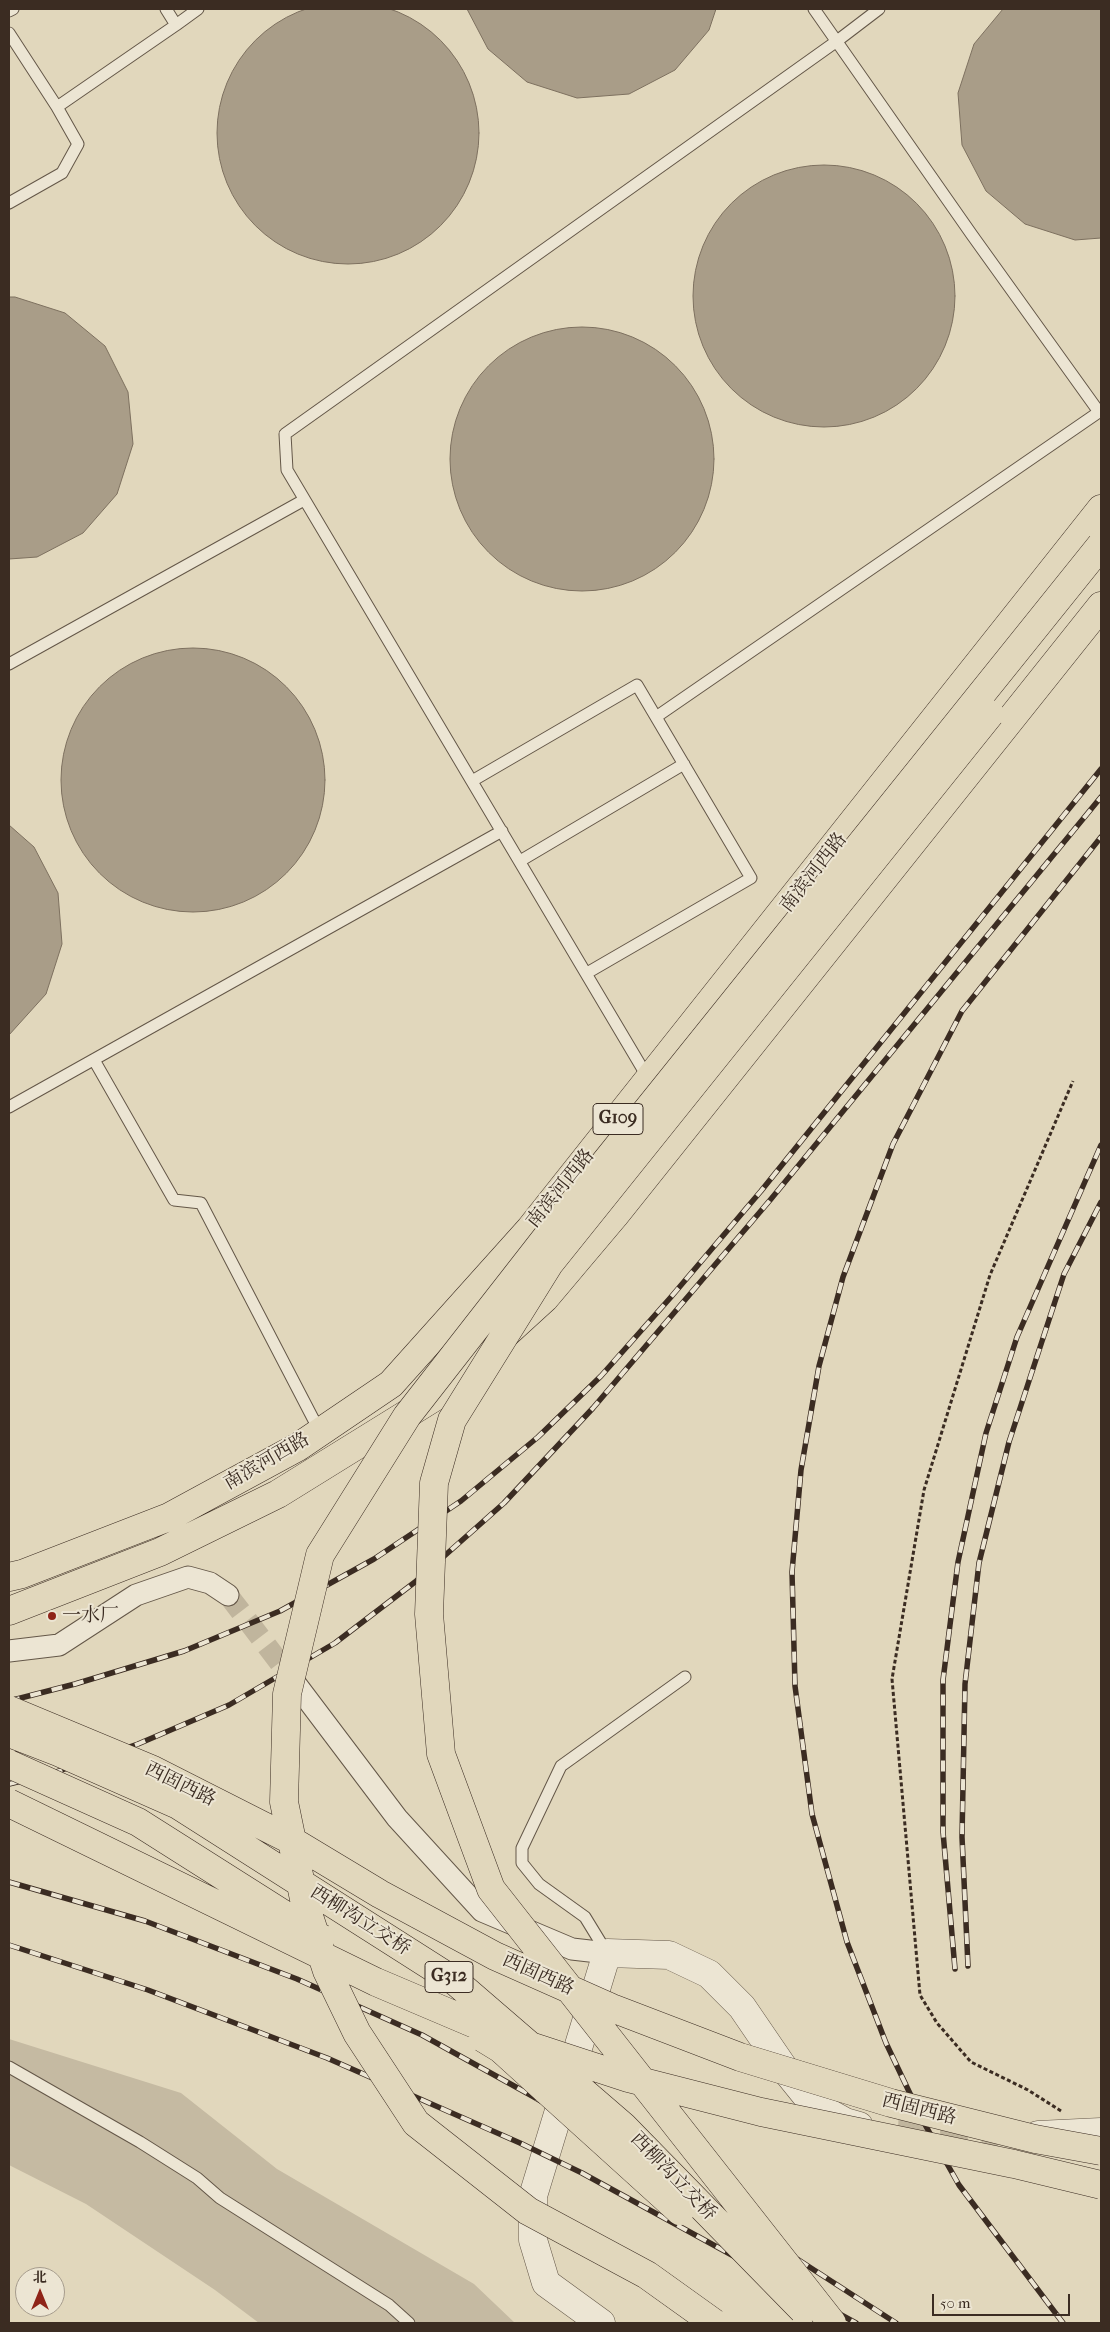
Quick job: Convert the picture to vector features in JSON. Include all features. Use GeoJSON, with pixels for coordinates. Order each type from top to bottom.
{"type":"FeatureCollection","features":[{"type":"Feature","properties":{"kind":"highway","name":"南滨河西路"},"geometry":{"type":"LineString","coordinates":[[9,1577],[22,1574],[169,1517],[298,1447],[391,1384],[530,1229],[1101,509]]}},
{"type":"Feature","properties":{"kind":"highway"},"geometry":{"type":"LineString","coordinates":[[714,2323],[647,2275],[528,2211],[416,2123],[357,2033],[327,1971],[305,1904],[284,1802],[286,1694],[320,1555],[407,1416],[595,1175],[1101,545]]}},
{"type":"Feature","properties":{"kind":"highway"},"geometry":{"type":"LineString","coordinates":[[832,2323],[491,1889],[441,1754],[429,1614],[434,1483],[452,1420],[550,1264],[1101,574]]}},
{"type":"Feature","properties":{"kind":"highway","name":"南滨河西路"},"geometry":{"type":"LineString","coordinates":[[9,1611],[160,1552],[278,1494],[448,1387],[545,1298],[615,1215],[1101,606]]}},
{"type":"Feature","properties":{"kind":"highway","name":"西固西路"},"geometry":{"type":"LineString","coordinates":[[9,1710],[153,1770],[287,1838],[380,1894],[495,1956],[612,2008],[740,2057],[891,2104],[1035,2139],[1098,2138]]}},
{"type":"Feature","properties":{"kind":"highway","name":"西柳沟立交桥"},"geometry":{"type":"LineString","coordinates":[[9,1733],[58,1752],[178,1805],[456,1982],[623,2126],[816,2323]]}},
{"type":"Feature","properties":{"kind":"highway","name":"西柳沟立交桥"},"geometry":{"type":"LineString","coordinates":[[9,1764],[138,1822],[501,2049],[664,2194],[791,2323]]}},
{"type":"Feature","properties":{"kind":"highway","name":"西固西路"},"geometry":{"type":"LineString","coordinates":[[9,1803],[376,1982],[515,2040],[628,2078],[761,2112],[1014,2164],[1101,2185]]}},
{"type":"Feature","properties":{"kind":"street"},"geometry":{"type":"LineString","coordinates":[[9,1651],[59,1645],[136,1594],[188,1577],[210,1583],[228,1594]]}},
{"type":"Feature","properties":{"kind":"street"},"geometry":{"type":"LineString","coordinates":[[289,1676],[397,1818],[482,1911],[572,1949],[669,1955],[709,1974],[742,2007],[783,2067],[814,2104],[845,2122],[885,2132]]}},
{"type":"Feature","properties":{"kind":"street"},"geometry":{"type":"LineString","coordinates":[[601,2323],[546,2283],[533,2240],[533,2196],[607,1952]]}},
{"type":"Feature","properties":{"kind":"street"},"geometry":{"type":"LineString","coordinates":[[1017,2136],[1098,2138]]}},
{"type":"Feature","properties":{"kind":"lane"},"geometry":{"type":"LineString","coordinates":[[9,11],[13,9]]}},
{"type":"Feature","properties":{"kind":"lane"},"geometry":{"type":"LineString","coordinates":[[166,9],[176,25]]}},
{"type":"Feature","properties":{"kind":"lane"},"geometry":{"type":"LineString","coordinates":[[57,106],[198,9]]}},
{"type":"Feature","properties":{"kind":"lane"},"geometry":{"type":"LineString","coordinates":[[656,717],[1099,412],[972,236],[814,9]]}},
{"type":"Feature","properties":{"kind":"lane"},"geometry":{"type":"LineString","coordinates":[[649,1080],[502,830],[286,470],[285,434],[837,41],[879,9]]}},
{"type":"Feature","properties":{"kind":"lane"},"geometry":{"type":"LineString","coordinates":[[9,33],[57,106],[78,144],[62,174],[9,203]]}},
{"type":"Feature","properties":{"kind":"lane"},"geometry":{"type":"LineString","coordinates":[[9,664],[304,500]]}},
{"type":"Feature","properties":{"kind":"lane"},"geometry":{"type":"LineString","coordinates":[[472,781],[637,684],[751,878],[587,974]]}},
{"type":"Feature","properties":{"kind":"lane"},"geometry":{"type":"LineString","coordinates":[[520,861],[684,764]]}},
{"type":"Feature","properties":{"kind":"lane"},"geometry":{"type":"LineString","coordinates":[[9,1107],[502,830]]}},
{"type":"Feature","properties":{"kind":"lane"},"geometry":{"type":"LineString","coordinates":[[94,1060],[174,1200],[200,1203],[320,1432]]}},
{"type":"Feature","properties":{"kind":"lane"},"geometry":{"type":"LineString","coordinates":[[607,1952],[585,1917],[539,1884],[522,1863],[522,1848],[561,1766],[685,1677]]}},
{"type":"Feature","properties":{"kind":"lane"},"geometry":{"type":"LineString","coordinates":[[9,2067],[140,2142],[197,2178],[220,2198],[389,2305],[409,2323]]}},
{"type":"Feature","properties":{"kind":"path"},"geometry":{"type":"LineString","coordinates":[[1074,1081],[990,1275],[924,1490],[892,1680],[920,1995],[937,2022],[971,2062],[1028,2090],[1098,2138]]}},
{"type":"Feature","properties":{"kind":"shaded area"},"geometry":{"type":"Polygon","coordinates":[[[348,2],[374,5],[398,12],[421,24],[441,40],[457,60],[469,83],[476,107],[479,133],[476,159],[469,183],[457,206],[441,226],[421,242],[398,254],[374,261],[348,264],[322,261],[298,254],[275,242],[255,226],[239,206],[227,183],[220,159],[217,133],[220,107],[227,83],[239,60],[255,40],[275,24],[298,12],[322,5],[348,2]]]}},
{"type":"Feature","properties":{"kind":"shaded area"},"geometry":{"type":"Polygon","coordinates":[[[467,9],[716,9],[709,30],[675,70],[629,94],[577,98],[527,82],[488,49],[467,9]]]}},
{"type":"Feature","properties":{"kind":"shaded area"},"geometry":{"type":"Polygon","coordinates":[[[1003,9],[1101,9],[1101,238],[1075,240],[1025,224],[986,191],[962,145],[958,93],[974,44],[1003,9]]]}},
{"type":"Feature","properties":{"kind":"shaded area"},"geometry":{"type":"Polygon","coordinates":[[[811,165],[837,165],[862,170],[886,180],[917,203],[940,234],[950,258],[955,283],[955,309],[950,334],[940,358],[917,389],[886,412],[862,422],[837,427],[811,427],[786,422],[762,412],[741,398],[722,379],[708,358],[698,334],[693,309],[693,283],[698,258],[708,234],[722,213],[741,194],[762,180],[786,170],[811,165]]]}},
{"type":"Feature","properties":{"kind":"shaded area"},"geometry":{"type":"Polygon","coordinates":[[[9,297],[15,297],[65,313],[105,346],[128,392],[133,444],[117,494],[83,533],[37,557],[9,559],[9,297]]]}},
{"type":"Feature","properties":{"kind":"shaded area"},"geometry":{"type":"Polygon","coordinates":[[[582,327],[608,330],[632,337],[655,350],[675,366],[691,386],[704,409],[711,433],[714,459],[711,485],[704,509],[691,532],[675,552],[655,568],[632,581],[608,588],[582,591],[556,588],[532,581],[509,568],[489,552],[473,532],[460,509],[453,485],[450,459],[453,433],[460,409],[473,386],[489,366],[509,350],[532,337],[556,330],[582,327]]]}},
{"type":"Feature","properties":{"kind":"shaded area"},"geometry":{"type":"Polygon","coordinates":[[[193,648],[219,651],[243,658],[266,671],[286,687],[302,707],[315,730],[322,754],[325,780],[322,806],[315,830],[302,853],[286,873],[266,889],[243,902],[219,909],[193,912],[167,909],[143,902],[120,889],[100,873],[84,853],[71,830],[64,806],[61,780],[64,754],[71,730],[84,707],[100,687],[120,671],[143,658],[167,651],[193,648]]]}},
{"type":"Feature","properties":{"kind":"shaded area"},"geometry":{"type":"Polygon","coordinates":[[[9,825],[34,847],[58,893],[62,944],[46,994],[9,1035],[9,825]]]}},
{"type":"Feature","properties":{"kind":"shaded area"},"geometry":{"type":"Polygon","coordinates":[[[9,2039],[181,2093],[277,2169],[474,2284],[515,2323],[259,2323],[215,2290],[86,2204],[9,2165],[9,2039]]]}},
{"type":"Feature","properties":{"kind":"tunnel"},"geometry":{"type":"LineString","coordinates":[[228,1595],[289,1675]]}},
{"type":"Feature","properties":{"kind":"tunnel"},"geometry":{"type":"LineString","coordinates":[[898,2133],[998,2136]]}},
{"type":"Feature","properties":{"kind":"railway"},"geometry":{"type":"LineString","coordinates":[[9,1701],[75,1684],[184,1651],[280,1611],[374,1559],[461,1501],[538,1437],[601,1376],[761,1191],[1101,769]]}},
{"type":"Feature","properties":{"kind":"railway"},"geometry":{"type":"LineString","coordinates":[[9,1784],[50,1774],[138,1744],[229,1705],[335,1643],[415,1582],[504,1503],[593,1408],[771,1199],[1101,797]]}},
{"type":"Feature","properties":{"kind":"railway"},"geometry":{"type":"LineString","coordinates":[[1063,2323],[959,2185],[923,2121],[886,2043],[847,1942],[812,1814],[795,1686],[792,1572],[801,1470],[819,1366],[843,1277],[893,1144],[962,1011],[1101,837]]}},
{"type":"Feature","properties":{"kind":"railway"},"geometry":{"type":"LineString","coordinates":[[955,1969],[943,1832],[943,1680],[958,1562],[986,1433],[1017,1337],[1101,1145]]}},
{"type":"Feature","properties":{"kind":"railway"},"geometry":{"type":"LineString","coordinates":[[968,1966],[962,1837],[965,1684],[979,1563],[1009,1442],[1064,1274],[1101,1202]]}},
{"type":"Feature","properties":{"kind":"railway"},"geometry":{"type":"LineString","coordinates":[[9,1882],[145,1921],[297,1979],[422,2035],[658,2169],[896,2323]]}},
{"type":"Feature","properties":{"kind":"railway"},"geometry":{"type":"LineString","coordinates":[[9,1945],[148,1990],[327,2058],[520,2143],[582,2173],[856,2323]]}},
{"type":"Feature","properties":{"kind":"place","name":"一水厂"},"geometry":{"type":"Point","coordinates":[52,1616]}}]}
